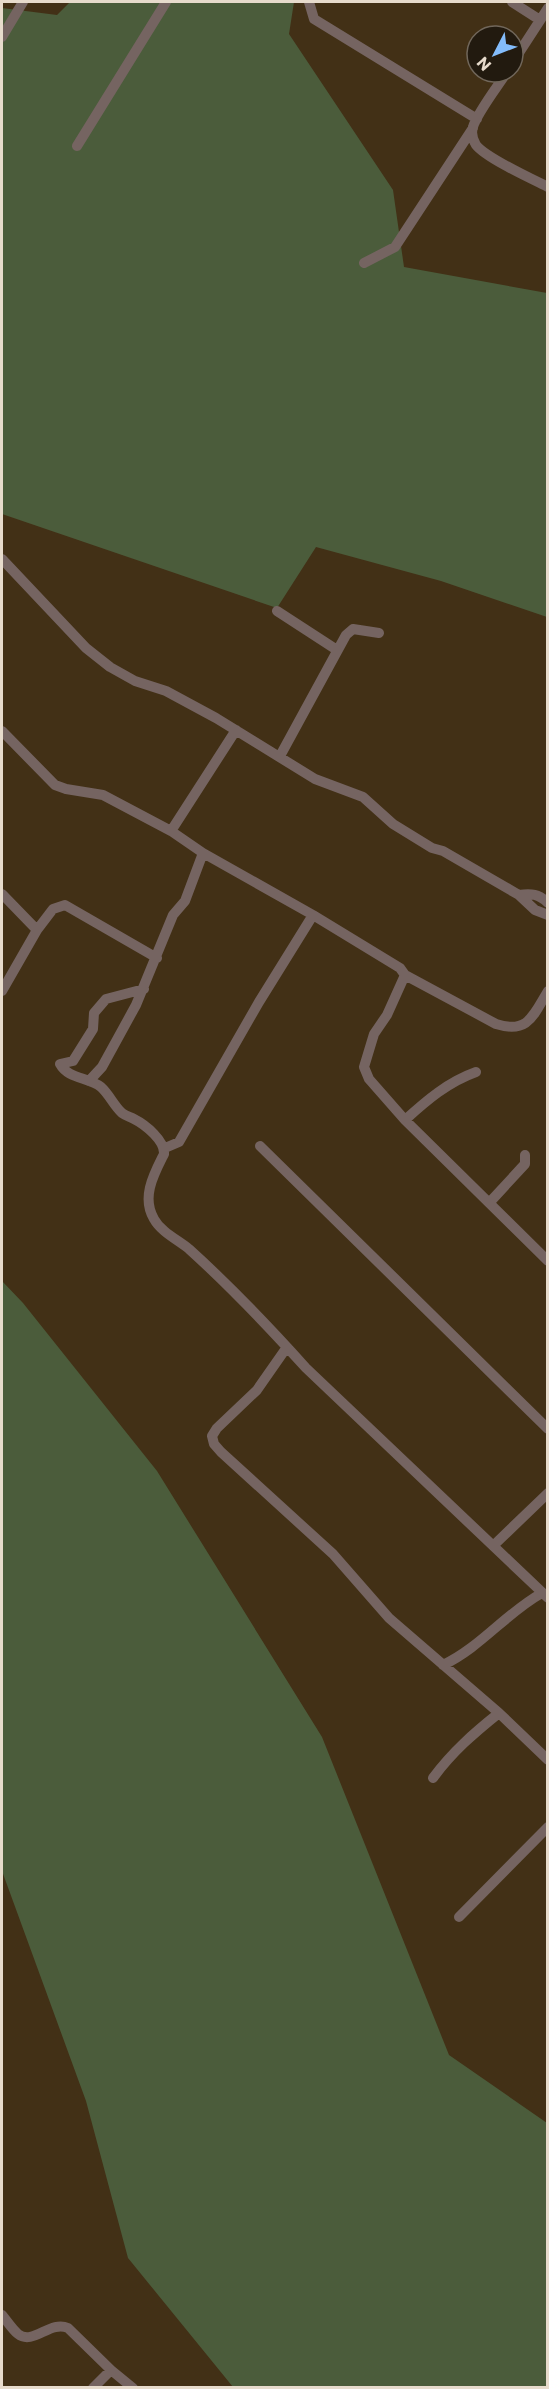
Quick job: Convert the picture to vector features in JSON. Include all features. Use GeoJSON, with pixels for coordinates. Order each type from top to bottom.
{"type":"FeatureCollection","features":[{"type":"Feature","properties":{"kind":"street"},"geometry":{"type":"LineString","coordinates":[[2,37],[23,2]]}},
{"type":"Feature","properties":{"kind":"street"},"geometry":{"type":"LineString","coordinates":[[77,147],[166,2]]}},
{"type":"Feature","properties":{"kind":"street"},"geometry":{"type":"LineString","coordinates":[[309,2],[314,19],[475,123]]}},
{"type":"Feature","properties":{"kind":"street"},"geometry":{"type":"LineString","coordinates":[[512,2],[540,20]]}},
{"type":"Feature","properties":{"kind":"street"},"geometry":{"type":"LineString","coordinates":[[525,43],[548,9]]}},
{"type":"Feature","properties":{"kind":"street"},"geometry":{"type":"LineString","coordinates":[[364,263],[395,247],[499,84]]}},
{"type":"Feature","properties":{"kind":"street"},"geometry":{"type":"LineString","coordinates":[[475,123],[472,137],[477,146],[507,166],[548,187]]}},
{"type":"Feature","properties":{"kind":"street"},"geometry":{"type":"LineString","coordinates":[[2,559],[86,648],[110,667],[135,681],[166,691],[236,730],[315,779],[363,797],[393,824],[432,849],[442,851],[519,895],[535,910],[548,915]]}},
{"type":"Feature","properties":{"kind":"street"},"geometry":{"type":"LineString","coordinates":[[277,611],[337,650]]}},
{"type":"Feature","properties":{"kind":"street"},"geometry":{"type":"LineString","coordinates":[[280,756],[346,635],[353,629],[379,633]]}},
{"type":"Feature","properties":{"kind":"street"},"geometry":{"type":"LineString","coordinates":[[171,831],[236,730]]}},
{"type":"Feature","properties":{"kind":"street"},"geometry":{"type":"LineString","coordinates":[[2,731],[51,782],[60,787],[103,795],[171,831],[203,853],[313,915],[400,968],[405,975],[496,1024],[508,1028],[521,1026],[531,1020],[548,991]]}},
{"type":"Feature","properties":{"kind":"street"},"geometry":{"type":"LineString","coordinates":[[87,1080],[102,1067],[144,989],[173,915],[185,901],[203,853]]}},
{"type":"Feature","properties":{"kind":"street"},"geometry":{"type":"LineString","coordinates":[[519,895],[528,893],[540,896],[548,903]]}},
{"type":"Feature","properties":{"kind":"street"},"geometry":{"type":"LineString","coordinates":[[2,894],[38,930]]}},
{"type":"Feature","properties":{"kind":"street"},"geometry":{"type":"LineString","coordinates":[[2,991],[53,909],[65,905],[157,958]]}},
{"type":"Feature","properties":{"kind":"street"},"geometry":{"type":"LineString","coordinates":[[165,1148],[174,1146],[183,1136],[259,1002],[313,915]]}},
{"type":"Feature","properties":{"kind":"street"},"geometry":{"type":"LineString","coordinates":[[405,975],[387,1015],[374,1034],[364,1067],[369,1078],[405,1120],[548,1261]]}},
{"type":"Feature","properties":{"kind":"street"},"geometry":{"type":"LineString","coordinates":[[144,989],[106,999],[94,1013],[93,1029],[73,1061],[60,1064],[65,1071],[102,1088],[124,1115],[138,1122],[157,1137],[165,1148]]}},
{"type":"Feature","properties":{"kind":"street"},"geometry":{"type":"LineString","coordinates":[[102,1067],[102,1088]]}},
{"type":"Feature","properties":{"kind":"street"},"geometry":{"type":"LineString","coordinates":[[405,1120],[432,1096],[460,1078],[476,1072]]}},
{"type":"Feature","properties":{"kind":"street"},"geometry":{"type":"LineString","coordinates":[[260,1146],[548,1429]]}},
{"type":"Feature","properties":{"kind":"street"},"geometry":{"type":"LineString","coordinates":[[165,1148],[149,1189],[149,1202],[154,1220],[188,1248],[271,1329],[306,1368],[481,1537],[494,1545],[545,1595],[518,1608],[469,1651],[443,1665]]}},
{"type":"Feature","properties":{"kind":"street"},"geometry":{"type":"LineString","coordinates":[[490,1202],[525,1164],[525,1155]]}},
{"type":"Feature","properties":{"kind":"street"},"geometry":{"type":"LineString","coordinates":[[287,1347],[257,1390],[217,1428],[212,1436],[214,1443],[221,1452],[333,1554],[389,1618],[499,1713],[548,1760]]}},
{"type":"Feature","properties":{"kind":"street"},"geometry":{"type":"LineString","coordinates":[[494,1545],[548,1492]]}},
{"type":"Feature","properties":{"kind":"street"},"geometry":{"type":"LineString","coordinates":[[433,1778],[447,1758],[499,1713]]}},
{"type":"Feature","properties":{"kind":"street"},"geometry":{"type":"LineString","coordinates":[[459,1917],[548,1827]]}},
{"type":"Feature","properties":{"kind":"street"},"geometry":{"type":"LineString","coordinates":[[2,2315],[18,2334],[23,2336],[30,2337],[50,2327],[68,2328],[133,2388]]}},
{"type":"Feature","properties":{"kind":"street"},"geometry":{"type":"LineString","coordinates":[[93,2388],[111,2370]]}},
{"type":"Feature","properties":{"kind":"green space"},"geometry":{"type":"Polygon","coordinates":[[[70,2],[294,2],[289,34],[393,190],[404,267],[547,293],[547,617],[441,581],[316,547],[277,608],[2,514],[2,8],[57,15],[70,2]]]}},
{"type":"Feature","properties":{"kind":"green space"},"geometry":{"type":"Polygon","coordinates":[[[2,1281],[23,1303],[157,1471],[322,1737],[449,2055],[547,2123],[547,2387],[233,2387],[128,2258],[86,2101],[2,1871],[2,1281]]]}}]}
